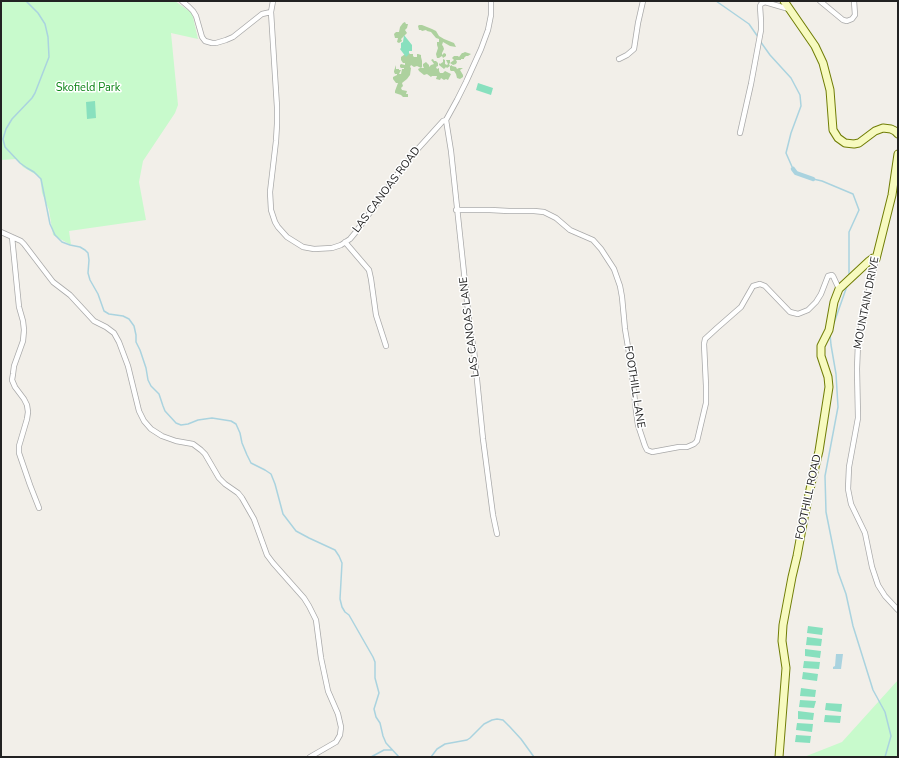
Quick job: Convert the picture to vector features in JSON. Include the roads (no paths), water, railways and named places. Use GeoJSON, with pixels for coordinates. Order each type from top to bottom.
{"type":"FeatureCollection","features":[{"type":"Feature","properties":{"kind":"main road"},"geometry":{"type":"LineString","coordinates":[[784,1],[814,46],[823,64],[832,101],[833,130],[838,138],[845,143],[854,144],[883,128],[891,129],[898,134]]}},
{"type":"Feature","properties":{"kind":"main road","name":"MOUNTAIN DRIVE"},"geometry":{"type":"LineString","coordinates":[[876,258],[892,195],[898,154]]}},
{"type":"Feature","properties":{"kind":"main road"},"geometry":{"type":"LineString","coordinates":[[839,289],[873,258],[876,258]]}},
{"type":"Feature","properties":{"kind":"main road","name":"FOOTHILL ROAD"},"geometry":{"type":"LineString","coordinates":[[779,757],[786,668],[782,641],[783,626],[819,451],[828,393],[829,382],[821,356],[821,346],[829,330],[834,302],[839,289]]}},
{"type":"Feature","properties":{"kind":"street"},"geometry":{"type":"LineString","coordinates":[[182,1],[193,11],[202,37],[205,41],[212,43],[232,37],[260,15],[271,12]]}},
{"type":"Feature","properties":{"kind":"street","name":"LAS CANOAS ROAD"},"geometry":{"type":"LineString","coordinates":[[273,1],[271,12],[277,119],[270,192],[272,215],[282,233],[303,247],[314,249],[332,248],[345,242],[355,233],[401,169],[446,120],[481,49],[488,30],[491,15],[491,1]]}},
{"type":"Feature","properties":{"kind":"street"},"geometry":{"type":"LineString","coordinates":[[619,59],[627,56],[634,49],[643,1]]}},
{"type":"Feature","properties":{"kind":"street"},"geometry":{"type":"LineString","coordinates":[[820,1],[843,20],[847,21],[852,19],[855,15],[854,1]]}},
{"type":"Feature","properties":{"kind":"street"},"geometry":{"type":"LineString","coordinates":[[740,133],[761,30],[760,6],[763,3],[768,3],[789,9]]}},
{"type":"Feature","properties":{"kind":"street","name":"LAS CANOAS LANE"},"geometry":{"type":"LineString","coordinates":[[446,120],[488,476],[497,534]]}},
{"type":"Feature","properties":{"kind":"street","name":"FOOTHILL LANE"},"geometry":{"type":"LineString","coordinates":[[456,210],[544,212],[556,218],[570,230],[593,240],[601,249],[614,270],[620,286],[636,411],[644,446],[647,450],[652,452],[686,447],[697,441],[706,403],[704,344],[706,339],[717,328],[741,307],[753,286],[760,284],[765,286],[788,310],[798,314],[808,310],[816,302],[828,276],[833,276],[839,289]]}},
{"type":"Feature","properties":{"kind":"street"},"geometry":{"type":"LineString","coordinates":[[1,232],[21,241],[28,247],[54,282],[94,321],[114,333],[128,366],[139,412],[144,421],[151,429],[162,436],[176,441],[193,444],[202,451],[219,478],[242,498],[254,519],[267,555],[304,598],[309,606],[316,620],[321,658],[328,691],[338,714],[341,727],[340,735],[336,742],[310,757]]}},
{"type":"Feature","properties":{"kind":"street"},"geometry":{"type":"LineString","coordinates":[[12,237],[19,308],[24,330],[23,341],[14,366],[12,380],[28,405],[27,419],[19,452],[39,508]]}},
{"type":"Feature","properties":{"kind":"street"},"geometry":{"type":"LineString","coordinates":[[345,242],[369,270],[372,279],[376,315],[386,346]]}},
{"type":"Feature","properties":{"kind":"street","name":"MOUNTAIN DRIVE"},"geometry":{"type":"LineString","coordinates":[[876,258],[858,343],[858,418],[849,467],[848,489],[852,504],[865,532],[873,572],[878,585],[885,596],[898,610]]}},
{"type":"Feature","properties":{"kind":"water"},"geometry":{"type":"Polygon","coordinates":[[[836,654],[843,654],[841,669],[833,669],[835,666],[836,654]]]}},
{"type":"Feature","properties":{"kind":"waterway"},"geometry":{"type":"LineString","coordinates":[[26,1],[38,13],[45,24],[48,37],[49,57],[35,93],[12,119],[6,129],[3,139],[5,147],[20,163],[34,172],[41,179],[50,224],[55,235],[62,242],[80,247],[88,253],[88,273],[104,311],[109,314],[123,316],[129,319],[134,326],[136,342],[146,368],[148,380],[151,386],[159,394],[165,411],[176,423],[181,425],[212,418],[231,421],[236,424],[242,443],[251,463],[271,474],[283,514],[296,531],[335,550],[339,556],[342,563],[340,599],[342,607],[349,615],[375,662],[375,678],[379,693],[374,709],[376,717],[380,723],[386,743],[399,757]]}},
{"type":"Feature","properties":{"kind":"waterway"},"geometry":{"type":"LineString","coordinates":[[716,1],[749,24],[758,37]]}},
{"type":"Feature","properties":{"kind":"waterway"},"geometry":{"type":"LineString","coordinates":[[760,41],[770,55],[791,78],[800,95],[801,106],[791,133],[786,153],[793,169]]}},
{"type":"Feature","properties":{"kind":"waterway"},"geometry":{"type":"LineString","coordinates":[[793,169],[796,173],[813,179]]}},
{"type":"Feature","properties":{"kind":"waterway"},"geometry":{"type":"LineString","coordinates":[[813,179],[822,181],[853,194],[859,210],[849,232],[849,276]]}},
{"type":"Feature","properties":{"kind":"waterway"},"geometry":{"type":"LineString","coordinates":[[834,323],[847,286]]}},
{"type":"Feature","properties":{"kind":"waterway"},"geometry":{"type":"LineString","coordinates":[[830,334],[836,374],[838,407],[825,476],[826,512],[838,572],[846,594],[853,626],[873,690],[885,712],[891,736],[885,757]]}},
{"type":"Feature","properties":{"kind":"waterway"},"geometry":{"type":"LineString","coordinates":[[431,757],[437,749],[445,744],[467,740],[484,724],[497,719],[503,720],[510,727],[534,757]]}},
{"type":"Feature","properties":{"kind":"waterway"},"geometry":{"type":"LineString","coordinates":[[371,757],[384,750],[392,750]]}},
{"type":"Feature","properties":{"kind":"park label","name":"Skofield Park"},"geometry":{"type":"Point","coordinates":[88,88]}}]}
